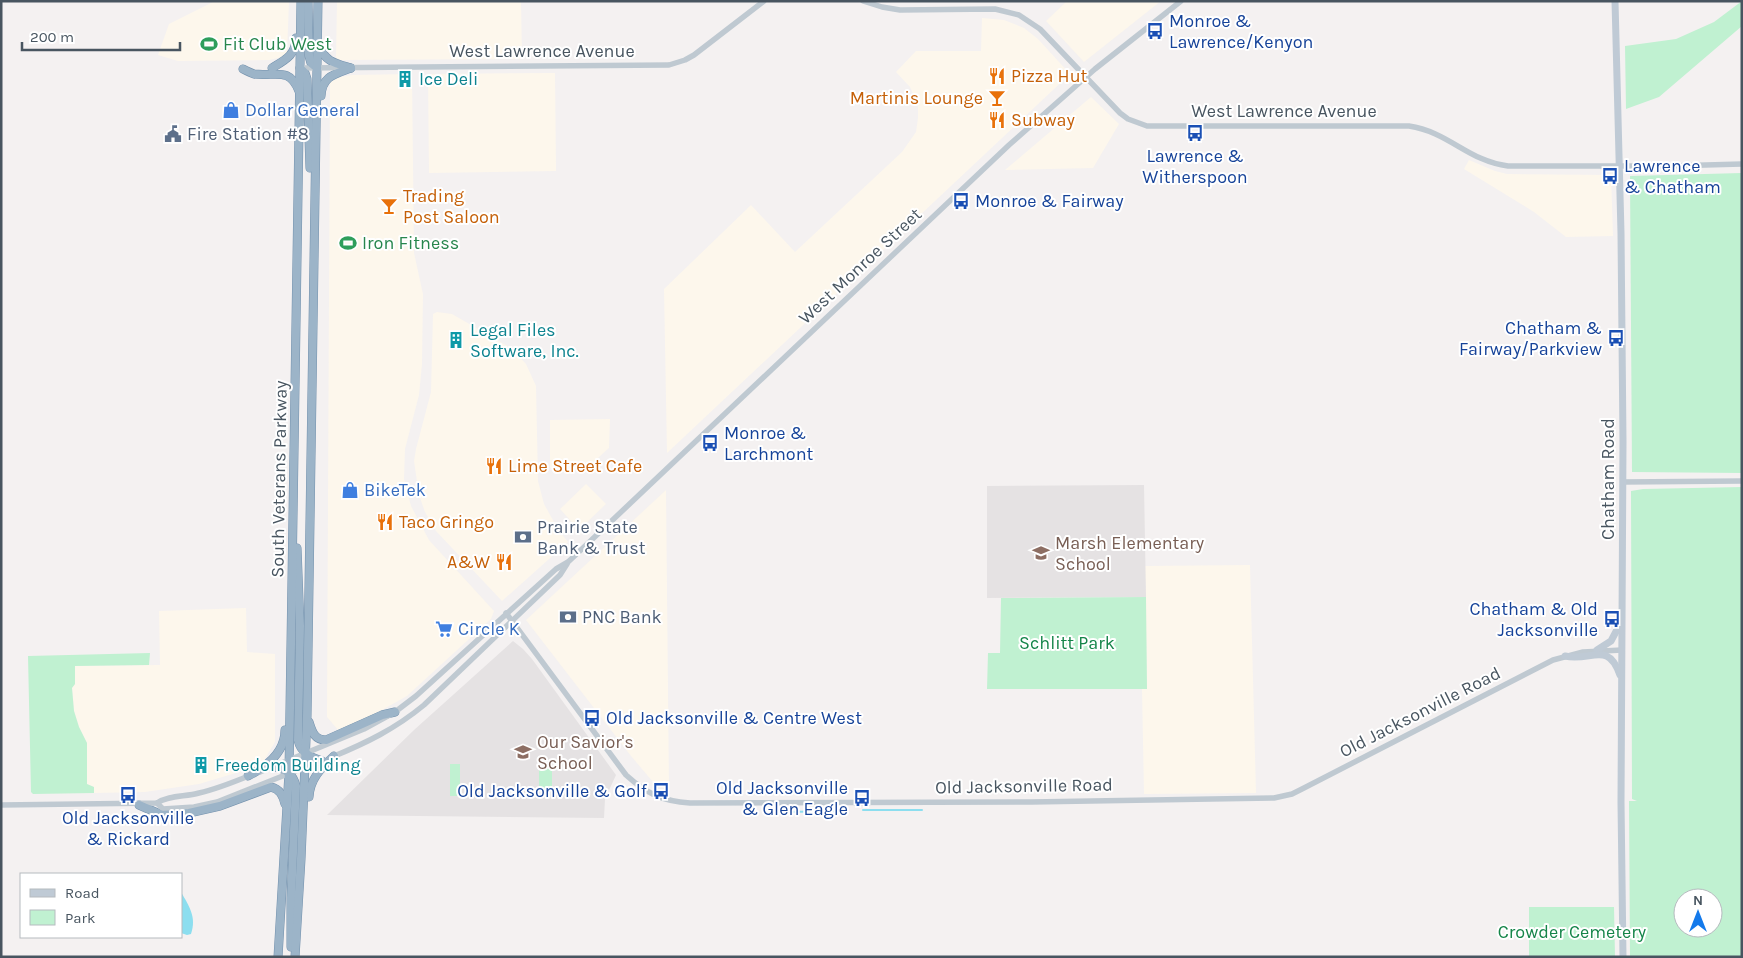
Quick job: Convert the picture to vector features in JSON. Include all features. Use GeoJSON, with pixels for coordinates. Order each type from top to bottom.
{"type":"FeatureCollection","features":[{"type":"Feature","properties":{"kind":"highway"},"geometry":{"type":"LineString","coordinates":[[272,68],[290,57],[294,51],[297,1]]}},
{"type":"Feature","properties":{"kind":"highway","name":"South Veterans Parkway"},"geometry":{"type":"LineString","coordinates":[[278,957],[289,773],[301,1]]}},
{"type":"Feature","properties":{"kind":"highway"},"geometry":{"type":"LineString","coordinates":[[308,1],[310,56],[311,63],[317,68]]}},
{"type":"Feature","properties":{"kind":"highway","name":"South Veterans Parkway"},"geometry":{"type":"LineString","coordinates":[[294,957],[307,716],[318,1]]}},
{"type":"Feature","properties":{"kind":"highway"},"geometry":{"type":"LineString","coordinates":[[317,43],[322,54],[328,60],[351,68]]}},
{"type":"Feature","properties":{"kind":"highway"},"geometry":{"type":"LineString","coordinates":[[300,68],[305,73],[307,79],[311,201],[315,218]]}},
{"type":"Feature","properties":{"kind":"highway"},"geometry":{"type":"LineString","coordinates":[[315,168],[320,159],[322,88],[330,77],[351,68]]}},
{"type":"Feature","properties":{"kind":"highway"},"geometry":{"type":"LineString","coordinates":[[243,69],[253,74],[288,76],[295,81],[300,94]]}},
{"type":"Feature","properties":{"kind":"highway"},"geometry":{"type":"LineString","coordinates":[[293,524],[297,544],[299,589],[298,737],[300,747],[305,754],[322,761]]}},
{"type":"Feature","properties":{"kind":"highway"},"geometry":{"type":"LineString","coordinates":[[248,776],[266,766],[278,752],[285,736],[288,565],[293,546]]}},
{"type":"Feature","properties":{"kind":"highway"},"geometry":{"type":"LineString","coordinates":[[307,716],[312,732],[317,738],[323,740],[382,715],[395,712]]}},
{"type":"Feature","properties":{"kind":"highway"},"geometry":{"type":"LineString","coordinates":[[300,957],[309,790],[316,775],[334,756]]}},
{"type":"Feature","properties":{"kind":"highway"},"geometry":{"type":"LineString","coordinates":[[273,767],[286,770],[293,777],[296,786],[291,898],[294,957]]}},
{"type":"Feature","properties":{"kind":"highway"},"geometry":{"type":"LineString","coordinates":[[139,805],[162,815],[190,813],[220,806],[271,787],[280,792],[287,813]]}},
{"type":"Feature","properties":{"kind":"main road","name":"Chatham Road"},"geometry":{"type":"LineString","coordinates":[[1615,1],[1621,233],[1623,482],[1620,802],[1623,957]]}},
{"type":"Feature","properties":{"kind":"main road"},"geometry":{"type":"LineString","coordinates":[[1597,650],[1614,638],[1622,619]]}},
{"type":"Feature","properties":{"kind":"main road"},"geometry":{"type":"LineString","coordinates":[[1565,656],[1572,658],[1608,656],[1613,660],[1622,681]]}},
{"type":"Feature","properties":{"kind":"street","name":"West Lawrence Avenue"},"geometry":{"type":"LineString","coordinates":[[300,68],[675,64],[694,55],[764,1]]}},
{"type":"Feature","properties":{"kind":"street","name":"West Lawrence Avenue"},"geometry":{"type":"LineString","coordinates":[[863,1],[900,10],[995,9],[1012,12],[1028,19],[1040,29],[1120,113],[1128,119],[1147,126],[1409,126],[1440,135],[1474,156],[1499,165],[1742,164]]}},
{"type":"Feature","properties":{"kind":"street","name":"West Monroe Street"},"geometry":{"type":"LineString","coordinates":[[289,760],[374,725],[416,696],[506,613],[556,569],[568,562],[1009,145],[1086,78],[1181,1]]}},
{"type":"Feature","properties":{"kind":"street"},"geometry":{"type":"LineString","coordinates":[[1623,482],[1742,481]]}},
{"type":"Feature","properties":{"kind":"street","name":"West Monroe Street"},"geometry":{"type":"LineString","coordinates":[[289,773],[382,735],[409,717],[560,575],[568,562]]}},
{"type":"Feature","properties":{"kind":"street","name":"Old Jacksonville Road"},"geometry":{"type":"LineString","coordinates":[[506,613],[626,775],[638,786],[659,798],[697,804],[1274,798],[1292,794],[1526,673],[1565,656],[1597,650],[1622,650]]}},
{"type":"Feature","properties":{"kind":"street"},"geometry":{"type":"LineString","coordinates":[[1,805],[157,804],[165,798],[181,797],[209,791],[289,760]]}},
{"type":"Feature","properties":{"kind":"street"},"geometry":{"type":"LineString","coordinates":[[157,804],[163,809],[181,809],[206,805],[231,797],[289,773]]}},
{"type":"Feature","properties":{"kind":"shaded area"},"geometry":{"type":"Polygon","coordinates":[[[215,1],[289,1],[287,54],[269,60],[178,61],[158,55],[169,24],[215,1]]]}},
{"type":"Feature","properties":{"kind":"shaded area"},"geometry":{"type":"Polygon","coordinates":[[[337,1],[521,1],[522,59],[339,60],[336,59],[337,1]]]}},
{"type":"Feature","properties":{"kind":"shaded area"},"geometry":{"type":"Polygon","coordinates":[[[1067,1],[1161,1],[1084,62],[1046,21],[1067,1]]]}},
{"type":"Feature","properties":{"kind":"shaded area"},"geometry":{"type":"Polygon","coordinates":[[[982,18],[1004,20],[1024,28],[1038,39],[1070,74],[667,453],[664,289],[751,205],[795,252],[902,152],[916,132],[918,104],[910,87],[896,72],[916,51],[981,51],[982,18]]]}},
{"type":"Feature","properties":{"kind":"shaded area"},"geometry":{"type":"Polygon","coordinates":[[[555,73],[556,171],[429,173],[428,74],[555,73]]]}},
{"type":"Feature","properties":{"kind":"shaded area"},"geometry":{"type":"Polygon","coordinates":[[[412,74],[414,253],[423,294],[422,364],[419,395],[405,449],[404,479],[411,506],[429,540],[494,611],[491,619],[407,696],[364,720],[338,730],[327,717],[330,81],[352,75],[412,74]]]}},
{"type":"Feature","properties":{"kind":"shaded area"},"geometry":{"type":"Polygon","coordinates":[[[1091,97],[1119,124],[1093,168],[1005,170],[1091,97]]]}},
{"type":"Feature","properties":{"kind":"shaded area"},"geometry":{"type":"Polygon","coordinates":[[[1469,160],[1507,174],[1611,175],[1613,236],[1566,237],[1534,212],[1464,169],[1469,160]]]}},
{"type":"Feature","properties":{"kind":"shaded area"},"geometry":{"type":"Polygon","coordinates":[[[437,312],[452,314],[511,348],[526,364],[536,386],[538,481],[544,504],[559,531],[568,542],[502,601],[436,531],[425,512],[419,495],[414,461],[431,392],[433,314],[437,312]]]}},
{"type":"Feature","properties":{"kind":"shaded area"},"geometry":{"type":"Polygon","coordinates":[[[610,419],[609,448],[587,468],[550,468],[550,420],[610,419]]]}},
{"type":"Feature","properties":{"kind":"shaded area"},"geometry":{"type":"Polygon","coordinates":[[[586,484],[606,504],[579,530],[560,509],[586,484]]]}},
{"type":"Feature","properties":{"kind":"shaded area"},"geometry":{"type":"Polygon","coordinates":[[[1144,485],[1146,597],[987,598],[987,486],[1144,485]]]}},
{"type":"Feature","properties":{"kind":"shaded area"},"geometry":{"type":"Polygon","coordinates":[[[666,490],[669,791],[653,782],[631,756],[526,620],[666,490]]]}},
{"type":"Feature","properties":{"kind":"shaded area"},"geometry":{"type":"Polygon","coordinates":[[[1250,565],[1256,793],[1144,794],[1142,689],[1147,688],[1145,566],[1250,565]]]}},
{"type":"Feature","properties":{"kind":"shaded area"},"geometry":{"type":"Polygon","coordinates":[[[246,608],[247,652],[275,654],[275,742],[263,762],[239,772],[199,784],[145,792],[94,793],[94,787],[87,784],[87,743],[74,711],[72,687],[75,684],[75,666],[160,665],[159,611],[246,608]]]}},
{"type":"Feature","properties":{"kind":"shaded area"},"geometry":{"type":"Polygon","coordinates":[[[513,641],[532,659],[616,775],[605,799],[604,818],[327,815],[414,730],[513,641]]]}},
{"type":"Feature","properties":{"kind":"green space"},"geometry":{"type":"Polygon","coordinates":[[[1742,1],[1742,26],[1659,97],[1626,109],[1625,46],[1676,39],[1714,22],[1742,1]]]}},
{"type":"Feature","properties":{"kind":"green space"},"geometry":{"type":"Polygon","coordinates":[[[1742,173],[1742,473],[1632,472],[1630,176],[1742,173]]]}},
{"type":"Feature","properties":{"kind":"green space"},"geometry":{"type":"Polygon","coordinates":[[[1742,487],[1742,957],[1630,957],[1629,801],[1637,801],[1632,799],[1631,491],[1643,489],[1742,487]]]}},
{"type":"Feature","properties":{"kind":"green space","name":"Schlitt Park"},"geometry":{"type":"Polygon","coordinates":[[[1146,597],[1147,689],[987,689],[988,653],[1000,653],[1001,598],[1146,597]]]}},
{"type":"Feature","properties":{"kind":"green space"},"geometry":{"type":"Polygon","coordinates":[[[150,653],[149,665],[75,666],[75,684],[72,688],[74,711],[87,743],[87,784],[94,787],[94,793],[33,794],[31,792],[28,656],[150,653]]]}},
{"type":"Feature","properties":{"kind":"green space"},"geometry":{"type":"Polygon","coordinates":[[[450,764],[460,764],[460,796],[450,796],[450,764]]]}},
{"type":"Feature","properties":{"kind":"green space"},"geometry":{"type":"Polygon","coordinates":[[[539,764],[552,764],[552,791],[539,791],[539,764]]]}},
{"type":"Feature","properties":{"kind":"green space","name":"Crowder Cemetery"},"geometry":{"type":"Polygon","coordinates":[[[1529,907],[1614,907],[1615,957],[1529,957],[1529,907]]]}},
{"type":"Feature","properties":{"kind":"water"},"geometry":{"type":"Polygon","coordinates":[[[182,894],[193,917],[191,934],[182,933],[182,894]]]}},
{"type":"Feature","properties":{"kind":"waterway"},"geometry":{"type":"LineString","coordinates":[[863,810],[922,810]]}},
{"type":"Feature","properties":{"kind":"waterway"},"geometry":{"type":"LineString","coordinates":[[785,812],[845,811]]}},
{"type":"Feature","properties":{"kind":"place","name":"Monroe & Lawrence/Kenyon"},"geometry":{"type":"Point","coordinates":[1155,31]}},
{"type":"Feature","properties":{"kind":"place","name":"Fit Club West"},"geometry":{"type":"Point","coordinates":[209,44]}},
{"type":"Feature","properties":{"kind":"place","name":"Pizza Hut"},"geometry":{"type":"Point","coordinates":[997,76]}},
{"type":"Feature","properties":{"kind":"place","name":"Ice Deli"},"geometry":{"type":"Point","coordinates":[405,79]}},
{"type":"Feature","properties":{"kind":"place","name":"Martinis Lounge"},"geometry":{"type":"Point","coordinates":[997,98]}},
{"type":"Feature","properties":{"kind":"place","name":"Dollar General"},"geometry":{"type":"Point","coordinates":[231,110]}},
{"type":"Feature","properties":{"kind":"place","name":"Subway"},"geometry":{"type":"Point","coordinates":[997,120]}},
{"type":"Feature","properties":{"kind":"place","name":"Lawrence & Witherspoon"},"geometry":{"type":"Point","coordinates":[1195,133]}},
{"type":"Feature","properties":{"kind":"place","name":"Fire Station #8"},"geometry":{"type":"Point","coordinates":[173,134]}},
{"type":"Feature","properties":{"kind":"place","name":"Lawrence & Chatham"},"geometry":{"type":"Point","coordinates":[1610,176]}},
{"type":"Feature","properties":{"kind":"place","name":"Monroe & Fairway"},"geometry":{"type":"Point","coordinates":[961,201]}},
{"type":"Feature","properties":{"kind":"place","name":"Trading Post Saloon"},"geometry":{"type":"Point","coordinates":[389,206]}},
{"type":"Feature","properties":{"kind":"place","name":"Iron Fitness"},"geometry":{"type":"Point","coordinates":[348,243]}},
{"type":"Feature","properties":{"kind":"place","name":"Chatham & Fairway/Parkview"},"geometry":{"type":"Point","coordinates":[1616,338]}},
{"type":"Feature","properties":{"kind":"place","name":"Legal Files Software, Inc."},"geometry":{"type":"Point","coordinates":[456,340]}},
{"type":"Feature","properties":{"kind":"place","name":"Monroe & Larchmont"},"geometry":{"type":"Point","coordinates":[710,443]}},
{"type":"Feature","properties":{"kind":"place","name":"Lime Street Cafe"},"geometry":{"type":"Point","coordinates":[494,466]}},
{"type":"Feature","properties":{"kind":"place","name":"BikeTek"},"geometry":{"type":"Point","coordinates":[350,490]}},
{"type":"Feature","properties":{"kind":"place","name":"Taco Gringo"},"geometry":{"type":"Point","coordinates":[385,522]}},
{"type":"Feature","properties":{"kind":"place","name":"Prairie State Bank & Trust"},"geometry":{"type":"Point","coordinates":[523,537]}},
{"type":"Feature","properties":{"kind":"place","name":"Marsh Elementary School"},"geometry":{"type":"Point","coordinates":[1041,553]}},
{"type":"Feature","properties":{"kind":"place","name":"A&W"},"geometry":{"type":"Point","coordinates":[504,562]}},
{"type":"Feature","properties":{"kind":"place","name":"PNC Bank"},"geometry":{"type":"Point","coordinates":[568,617]}},
{"type":"Feature","properties":{"kind":"place","name":"Chatham & Old Jacksonville"},"geometry":{"type":"Point","coordinates":[1612,619]}},
{"type":"Feature","properties":{"kind":"place","name":"Circle K"},"geometry":{"type":"Point","coordinates":[444,629]}},
{"type":"Feature","properties":{"kind":"place","name":"Old Jacksonville & Centre West"},"geometry":{"type":"Point","coordinates":[592,718]}},
{"type":"Feature","properties":{"kind":"place","name":"Our Savior's School"},"geometry":{"type":"Point","coordinates":[523,752]}},
{"type":"Feature","properties":{"kind":"place","name":"Freedom Building"},"geometry":{"type":"Point","coordinates":[201,765]}},
{"type":"Feature","properties":{"kind":"place","name":"Old Jacksonville & Golf"},"geometry":{"type":"Point","coordinates":[661,791]}},
{"type":"Feature","properties":{"kind":"place","name":"Old Jacksonville & Rickard"},"geometry":{"type":"Point","coordinates":[128,795]}},
{"type":"Feature","properties":{"kind":"place","name":"Old Jacksonville & Glen Eagle"},"geometry":{"type":"Point","coordinates":[862,798]}}]}
